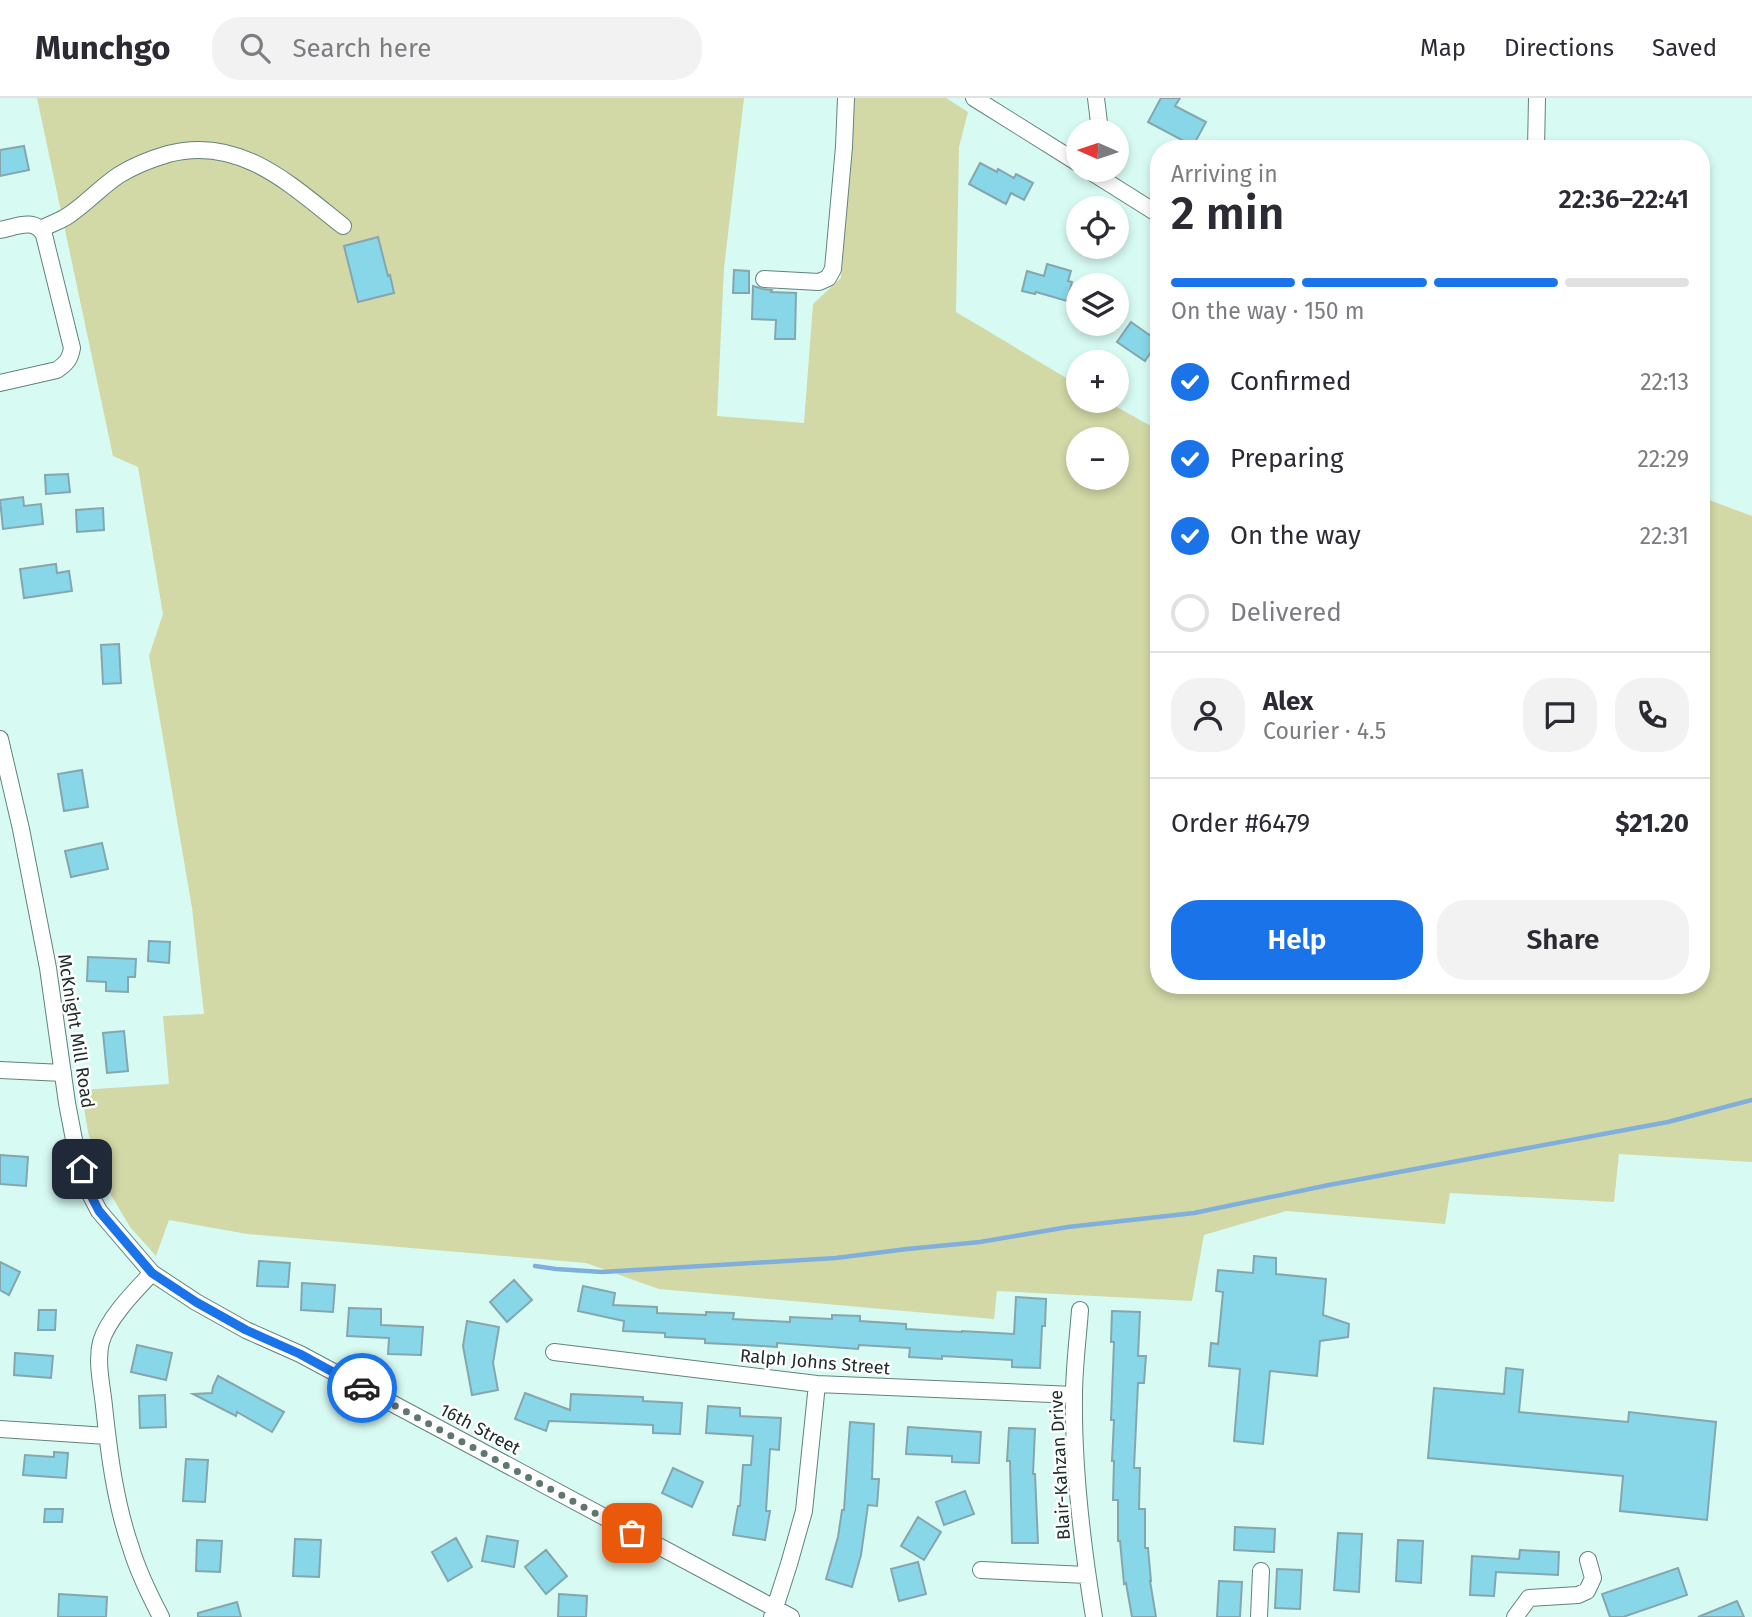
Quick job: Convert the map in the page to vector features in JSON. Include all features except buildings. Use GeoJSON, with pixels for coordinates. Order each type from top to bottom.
{"type":"FeatureCollection","features":[{"type":"Feature","properties":{"kind":"street"},"geometry":{"type":"LineString","coordinates":[[764,279],[818,282],[828,278],[833,269],[846,98]]}},
{"type":"Feature","properties":{"kind":"street"},"geometry":{"type":"LineString","coordinates":[[1096,98],[1099,119]]}},
{"type":"Feature","properties":{"kind":"street"},"geometry":{"type":"LineString","coordinates":[[1536,140],[1537,98]]}},
{"type":"Feature","properties":{"kind":"street"},"geometry":{"type":"LineString","coordinates":[[979,99],[1066,155]]}},
{"type":"Feature","properties":{"kind":"street"},"geometry":{"type":"LineString","coordinates":[[41,229],[69,215],[120,174],[149,159],[180,151],[207,149],[243,157],[269,170],[343,226]]}},
{"type":"Feature","properties":{"kind":"street"},"geometry":{"type":"LineString","coordinates":[[1110,182],[1150,209]]}},
{"type":"Feature","properties":{"kind":"street"},"geometry":{"type":"LineString","coordinates":[[0,230],[28,224],[41,229],[72,348],[70,358],[57,369],[0,383]]}},
{"type":"Feature","properties":{"kind":"street","name":"McKnight Mill Road"},"geometry":{"type":"LineString","coordinates":[[0,739],[48,968],[62,1073],[76,1150],[87,1188],[99,1211],[152,1273]]}},
{"type":"Feature","properties":{"kind":"street"},"geometry":{"type":"LineString","coordinates":[[0,1070],[62,1073]]}},
{"type":"Feature","properties":{"kind":"street"},"geometry":{"type":"LineString","coordinates":[[152,1273],[108,1326],[101,1342],[99,1357],[107,1436],[121,1515],[139,1571],[161,1617]]}},
{"type":"Feature","properties":{"kind":"street","name":"16th Street"},"geometry":{"type":"LineString","coordinates":[[152,1273],[246,1330],[300,1354],[774,1613],[791,1617]]}},
{"type":"Feature","properties":{"kind":"street","name":"Blair-Kahzan Drive"},"geometry":{"type":"LineString","coordinates":[[1080,1310],[1074,1395],[1078,1490],[1094,1617]]}},
{"type":"Feature","properties":{"kind":"street","name":"Ralph Johns Street"},"geometry":{"type":"LineString","coordinates":[[554,1352],[817,1384],[1074,1395]]}},
{"type":"Feature","properties":{"kind":"street"},"geometry":{"type":"LineString","coordinates":[[774,1613],[804,1511],[817,1384]]}},
{"type":"Feature","properties":{"kind":"street"},"geometry":{"type":"LineString","coordinates":[[0,1429],[107,1436]]}},
{"type":"Feature","properties":{"kind":"street"},"geometry":{"type":"LineString","coordinates":[[1515,1617],[1529,1598],[1578,1595],[1587,1591],[1593,1578],[1588,1560]]}},
{"type":"Feature","properties":{"kind":"street"},"geometry":{"type":"LineString","coordinates":[[981,1570],[1087,1575]]}},
{"type":"Feature","properties":{"kind":"street"},"geometry":{"type":"LineString","coordinates":[[1259,1617],[1261,1571]]}},
{"type":"Feature","properties":{"kind":"green space"},"geometry":{"type":"Polygon","coordinates":[[[37,98],[744,98],[724,268],[717,416],[804,423],[813,304],[841,278],[855,98],[946,98],[968,112],[959,147],[956,312],[1066,378],[1066,413],[1128,413],[1150,426],[1150,994],[1710,994],[1710,500],[1752,516],[1752,1162],[1619,1154],[1614,1202],[1450,1193],[1445,1224],[1286,1211],[1204,1235],[1192,1301],[997,1291],[994,1319],[659,1289],[586,1263],[247,1234],[169,1220],[156,1256],[130,1227],[104,1183],[88,1132],[81,1090],[169,1084],[163,1016],[204,1014],[192,908],[149,656],[163,614],[138,467],[113,456],[37,98]]]}},
{"type":"Feature","properties":{"kind":"waterway"},"geometry":{"type":"LineString","coordinates":[[535,1266],[602,1272],[836,1258],[1194,1213],[1668,1122],[1752,1100]]}},
{"type":"Feature","properties":{"kind":"way so far"},"geometry":{"type":"LineString","coordinates":[[362,1388],[632,1533]]}},
{"type":"Feature","properties":{"kind":"route"},"geometry":{"type":"LineString","coordinates":[[82,1169],[87,1188],[99,1211],[152,1273],[246,1330],[300,1354],[362,1388]]}}]}
